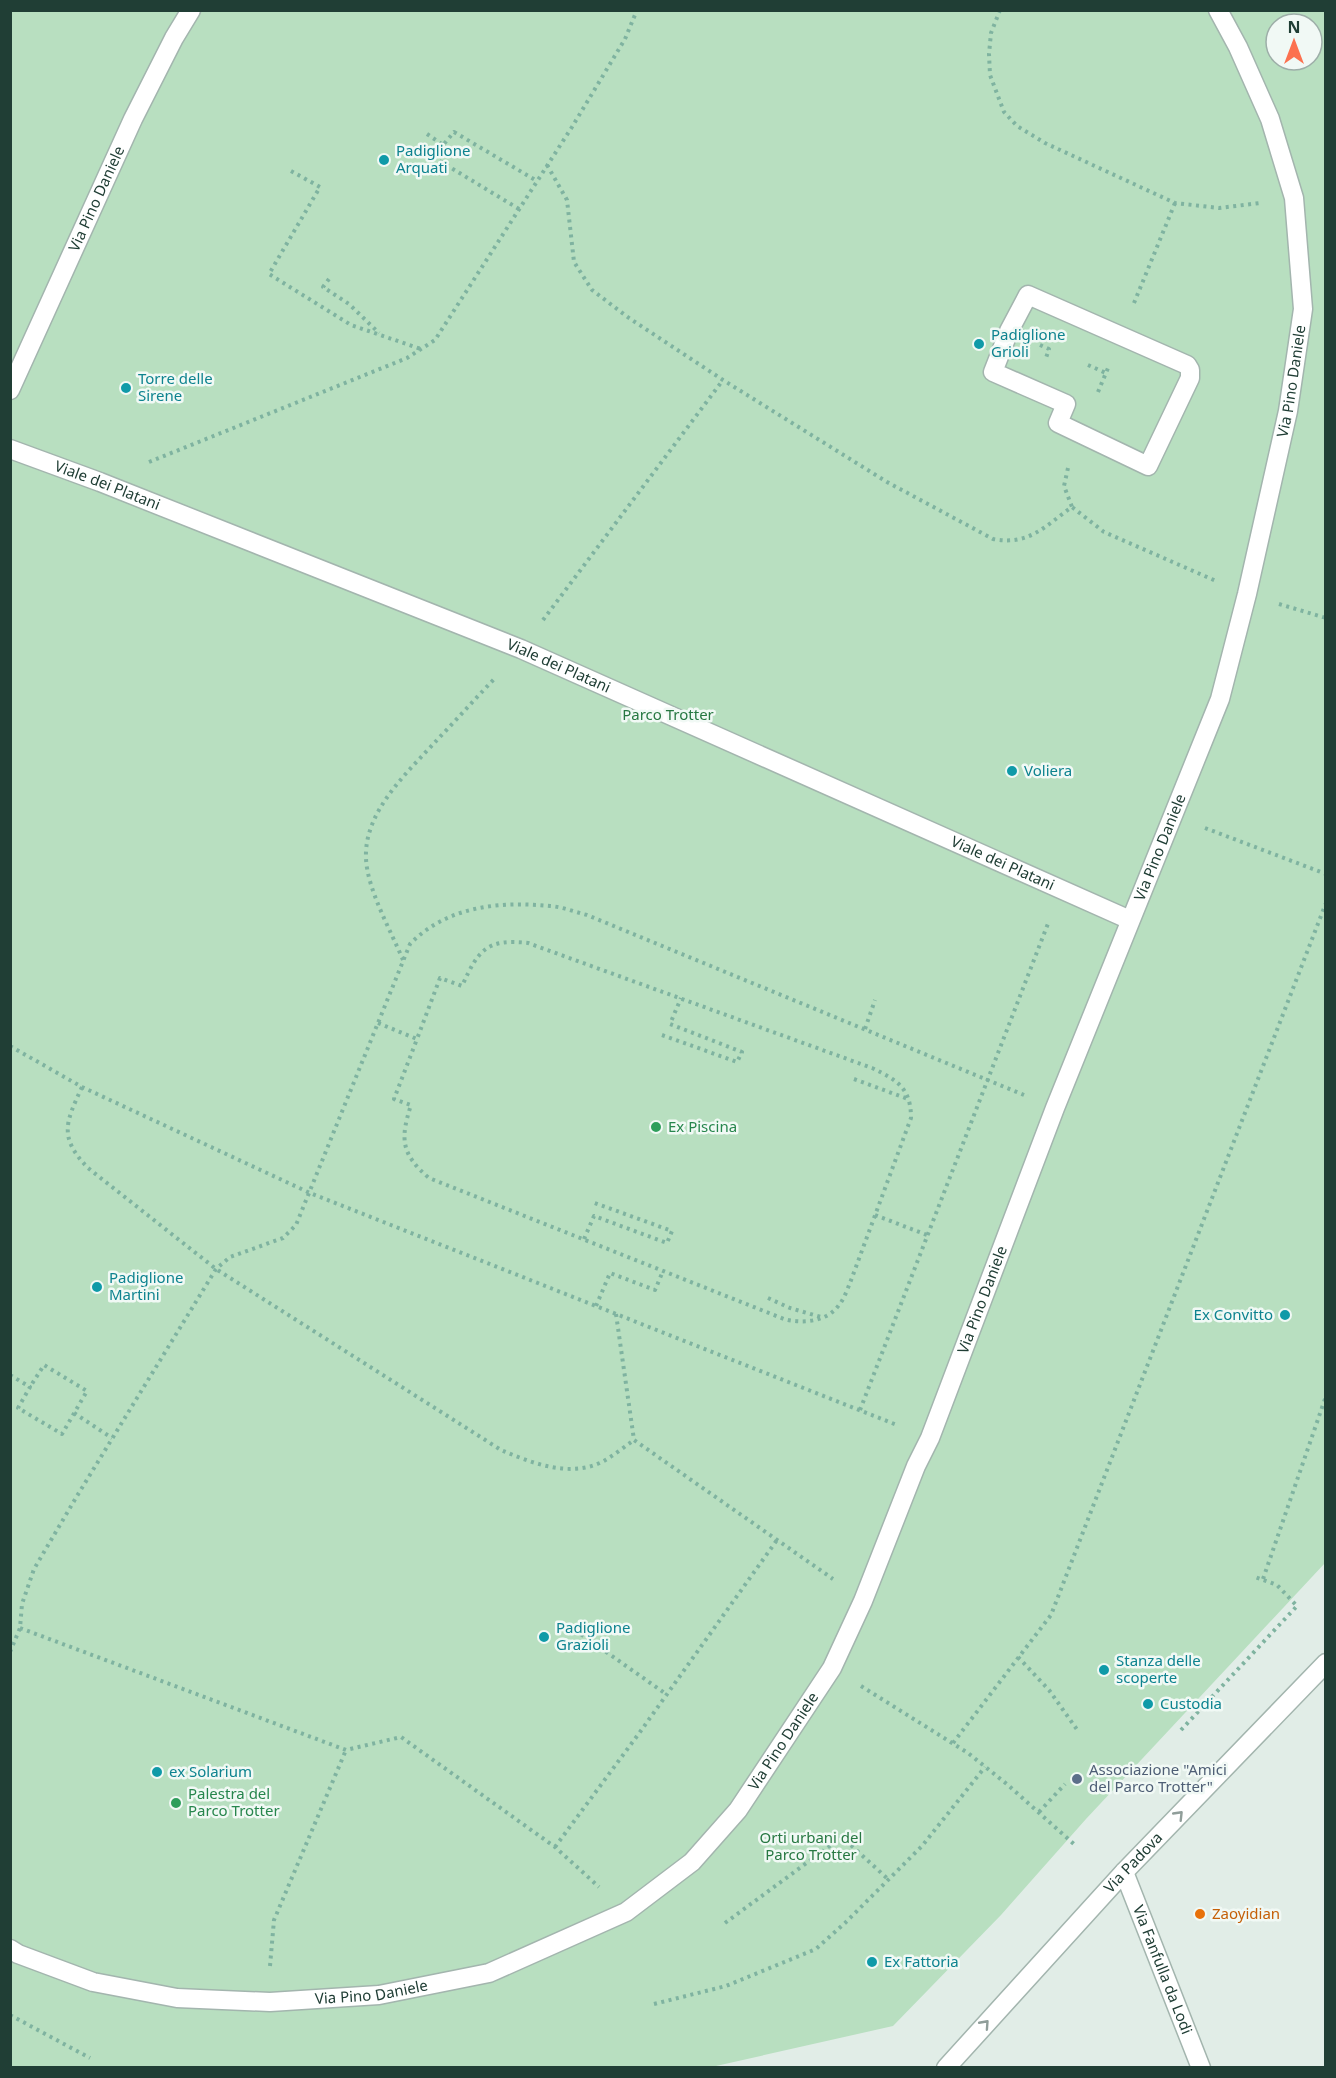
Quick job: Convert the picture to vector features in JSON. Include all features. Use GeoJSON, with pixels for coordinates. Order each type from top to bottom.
{"type":"FeatureCollection","features":[{"type":"Feature","properties":{"kind":"street","name":"Via Pino Daniele"},"geometry":{"type":"LineString","coordinates":[[10,390],[133,118],[191,10]]}},
{"type":"Feature","properties":{"kind":"street","name":"Via Pino Daniele"},"geometry":{"type":"LineString","coordinates":[[10,1949],[93,1982],[177,1998],[270,2002],[379,1995],[489,1973],[626,1912],[692,1862],[738,1810],[832,1668],[863,1600],[916,1466],[930,1438],[1055,1108],[1220,699],[1247,594],[1288,411],[1304,309],[1294,198],[1270,118],[1238,47],[1218,10]]}},
{"type":"Feature","properties":{"kind":"street"},"geometry":{"type":"LineString","coordinates":[[1028,295],[1180,362],[1187,365],[1190,378],[1148,466],[1058,423],[1066,404],[993,372],[1028,295]]}},
{"type":"Feature","properties":{"kind":"street","name":"Viale dei Platani"},"geometry":{"type":"LineString","coordinates":[[10,449],[100,482],[521,649],[1130,920]]}},
{"type":"Feature","properties":{"kind":"street","name":"Via Padova"},"geometry":{"type":"LineString","coordinates":[[946,2067],[1124,1872],[1326,1663]]}},
{"type":"Feature","properties":{"kind":"street","name":"Via Fanfulla da Lodi"},"geometry":{"type":"LineString","coordinates":[[1124,1872],[1201,2067]]}},
{"type":"Feature","properties":{"kind":"path"},"geometry":{"type":"LineString","coordinates":[[100,482],[407,358],[435,340],[625,39],[637,10]]}},
{"type":"Feature","properties":{"kind":"path"},"geometry":{"type":"LineString","coordinates":[[1000,10],[991,33],[990,75],[1004,112],[1017,126],[1045,143],[1175,203],[1219,208],[1294,198]]}},
{"type":"Feature","properties":{"kind":"path"},"geometry":{"type":"LineString","coordinates":[[519,209],[438,160],[444,145],[454,132],[537,181]]}},
{"type":"Feature","properties":{"kind":"path"},"geometry":{"type":"LineString","coordinates":[[427,134],[444,145]]}},
{"type":"Feature","properties":{"kind":"path"},"geometry":{"type":"LineString","coordinates":[[547,165],[567,200],[574,262],[592,290],[629,318],[723,380],[887,482],[993,539],[1010,542],[1029,537],[1072,507],[1104,532],[1247,594],[1326,618]]}},
{"type":"Feature","properties":{"kind":"path"},"geometry":{"type":"LineString","coordinates":[[291,171],[320,187],[269,274],[351,325],[422,349]]}},
{"type":"Feature","properties":{"kind":"path"},"geometry":{"type":"LineString","coordinates":[[329,279],[323,287],[349,304],[381,335]]}},
{"type":"Feature","properties":{"kind":"path"},"geometry":{"type":"LineString","coordinates":[[1042,366],[1053,339]]}},
{"type":"Feature","properties":{"kind":"path"},"geometry":{"type":"LineString","coordinates":[[1039,344],[1049,349]]}},
{"type":"Feature","properties":{"kind":"path"},"geometry":{"type":"LineString","coordinates":[[1084,374],[1092,356]]}},
{"type":"Feature","properties":{"kind":"path"},"geometry":{"type":"LineString","coordinates":[[1088,365],[1106,373]]}},
{"type":"Feature","properties":{"kind":"path"},"geometry":{"type":"LineString","coordinates":[[1173,816],[1326,874]]}},
{"type":"Feature","properties":{"kind":"path"},"geometry":{"type":"LineString","coordinates":[[860,1410],[1061,890]]}},
{"type":"Feature","properties":{"kind":"path"},"geometry":{"type":"LineString","coordinates":[[953,1743],[1051,1615],[1326,903]]}},
{"type":"Feature","properties":{"kind":"path"},"geometry":{"type":"LineString","coordinates":[[10,1652],[20,1628],[22,1604],[34,1569],[216,1269],[230,1257],[283,1239],[297,1224],[411,944],[422,932],[440,921],[461,911],[489,906],[552,906],[587,915],[1055,1108]]}},
{"type":"Feature","properties":{"kind":"path"},"geometry":{"type":"LineString","coordinates":[[514,941],[528,943],[681,998],[872,1068],[903,1086],[911,1106],[911,1118],[850,1283],[839,1306],[831,1314],[798,1322],[784,1319],[429,1178],[415,1166],[403,1140],[411,1105],[394,1099],[440,978],[462,986],[474,960],[485,949],[514,941]]}},
{"type":"Feature","properties":{"kind":"path"},"geometry":{"type":"LineString","coordinates":[[662,1035],[738,1062],[742,1052],[670,1024],[681,998]]}},
{"type":"Feature","properties":{"kind":"path"},"geometry":{"type":"LineString","coordinates":[[865,1029],[875,1000]]}},
{"type":"Feature","properties":{"kind":"path"},"geometry":{"type":"LineString","coordinates":[[378,1023],[417,1039]]}},
{"type":"Feature","properties":{"kind":"path"},"geometry":{"type":"LineString","coordinates":[[10,1046],[82,1087],[310,1193],[930,1438]]}},
{"type":"Feature","properties":{"kind":"path"},"geometry":{"type":"LineString","coordinates":[[854,1079],[908,1099]]}},
{"type":"Feature","properties":{"kind":"path"},"geometry":{"type":"LineString","coordinates":[[82,1087],[68,1118],[67,1135],[70,1146],[77,1157],[216,1269],[501,1450],[556,1469],[602,1462],[634,1440]]}},
{"type":"Feature","properties":{"kind":"path"},"geometry":{"type":"LineString","coordinates":[[584,1239],[594,1216],[667,1244],[672,1231],[592,1202]]}},
{"type":"Feature","properties":{"kind":"path"},"geometry":{"type":"LineString","coordinates":[[875,1215],[927,1235]]}},
{"type":"Feature","properties":{"kind":"path"},"geometry":{"type":"LineString","coordinates":[[596,1306],[610,1273],[655,1290],[663,1271]]}},
{"type":"Feature","properties":{"kind":"path"},"geometry":{"type":"LineString","coordinates":[[768,1298],[790,1308],[822,1317]]}},
{"type":"Feature","properties":{"kind":"path"},"geometry":{"type":"LineString","coordinates":[[616,1313],[634,1440],[863,1600]]}},
{"type":"Feature","properties":{"kind":"path"},"geometry":{"type":"LineString","coordinates":[[44,1365],[87,1391],[62,1434],[18,1408],[30,1388],[44,1365]]}},
{"type":"Feature","properties":{"kind":"path"},"geometry":{"type":"LineString","coordinates":[[10,1375],[30,1388]]}},
{"type":"Feature","properties":{"kind":"path"},"geometry":{"type":"LineString","coordinates":[[1263,1579],[1326,1396]]}},
{"type":"Feature","properties":{"kind":"path"},"geometry":{"type":"LineString","coordinates":[[74,1413],[112,1438]]}},
{"type":"Feature","properties":{"kind":"path"},"geometry":{"type":"LineString","coordinates":[[555,1847],[777,1540]]}},
{"type":"Feature","properties":{"kind":"path"},"geometry":{"type":"LineString","coordinates":[[1181,1730],[1297,1606],[1277,1585],[1255,1577]]}},
{"type":"Feature","properties":{"kind":"path"},"geometry":{"type":"LineString","coordinates":[[20,1628],[346,1750],[401,1737],[555,1847],[626,1912]]}},
{"type":"Feature","properties":{"kind":"path"},"geometry":{"type":"LineString","coordinates":[[575,1630],[666,1694]]}},
{"type":"Feature","properties":{"kind":"path"},"geometry":{"type":"LineString","coordinates":[[1018,1657],[1049,1690],[1078,1731]]}},
{"type":"Feature","properties":{"kind":"path"},"geometry":{"type":"LineString","coordinates":[[832,1668],[953,1743],[1039,1812],[1075,1845]]}},
{"type":"Feature","properties":{"kind":"path"},"geometry":{"type":"LineString","coordinates":[[270,2002],[270,1962],[274,1920],[346,1750]]}},
{"type":"Feature","properties":{"kind":"path"},"geometry":{"type":"LineString","coordinates":[[654,2004],[726,1986],[816,1949],[889,1880],[921,1846],[985,1767]]}},
{"type":"Feature","properties":{"kind":"path"},"geometry":{"type":"LineString","coordinates":[[1039,1812],[1065,1784]]}},
{"type":"Feature","properties":{"kind":"path"},"geometry":{"type":"LineString","coordinates":[[725,1923],[842,1837],[889,1880]]}},
{"type":"Feature","properties":{"kind":"path"},"geometry":{"type":"LineString","coordinates":[[10,2016],[90,2058]]}},
{"type":"Feature","properties":{"kind":"green space","name":"Parco Trotter"},"geometry":{"type":"Polygon","coordinates":[[[11,11],[1325,11],[1325,1563],[1086,1819],[1001,1915],[893,2026],[707,2068],[11,2068],[11,11]]]}},
{"type":"Feature","properties":{"kind":"place","name":"Padiglione Arquati"},"geometry":{"type":"Point","coordinates":[384,160]}},
{"type":"Feature","properties":{"kind":"place","name":"Padiglione Grioli"},"geometry":{"type":"Point","coordinates":[979,344]}},
{"type":"Feature","properties":{"kind":"place","name":"Torre delle Sirene"},"geometry":{"type":"Point","coordinates":[126,388]}},
{"type":"Feature","properties":{"kind":"place","name":"Voliera"},"geometry":{"type":"Point","coordinates":[1012,771]}},
{"type":"Feature","properties":{"kind":"place","name":"Ex Piscina"},"geometry":{"type":"Point","coordinates":[656,1127]}},
{"type":"Feature","properties":{"kind":"place","name":"Padiglione Martini"},"geometry":{"type":"Point","coordinates":[97,1287]}},
{"type":"Feature","properties":{"kind":"place","name":"Ex Convitto"},"geometry":{"type":"Point","coordinates":[1285,1315]}},
{"type":"Feature","properties":{"kind":"place","name":"Padiglione Grazioli"},"geometry":{"type":"Point","coordinates":[544,1637]}},
{"type":"Feature","properties":{"kind":"place","name":"Stanza delle scoperte"},"geometry":{"type":"Point","coordinates":[1104,1670]}},
{"type":"Feature","properties":{"kind":"place","name":"Custodia"},"geometry":{"type":"Point","coordinates":[1148,1704]}},
{"type":"Feature","properties":{"kind":"place","name":"ex Solarium"},"geometry":{"type":"Point","coordinates":[157,1772]}},
{"type":"Feature","properties":{"kind":"place","name":"Associazione \"Amici del Parco Trotter\""},"geometry":{"type":"Point","coordinates":[1077,1779]}},
{"type":"Feature","properties":{"kind":"place","name":"Palestra del Parco Trotter"},"geometry":{"type":"Point","coordinates":[176,1803]}},
{"type":"Feature","properties":{"kind":"place","name":"Zaoyidian"},"geometry":{"type":"Point","coordinates":[1200,1914]}},
{"type":"Feature","properties":{"kind":"place","name":"Ex Fattoria"},"geometry":{"type":"Point","coordinates":[872,1962]}},
{"type":"Feature","properties":{"kind":"park label","name":"Orti urbani del Parco Trotter"},"geometry":{"type":"Point","coordinates":[811,1846]}}]}
